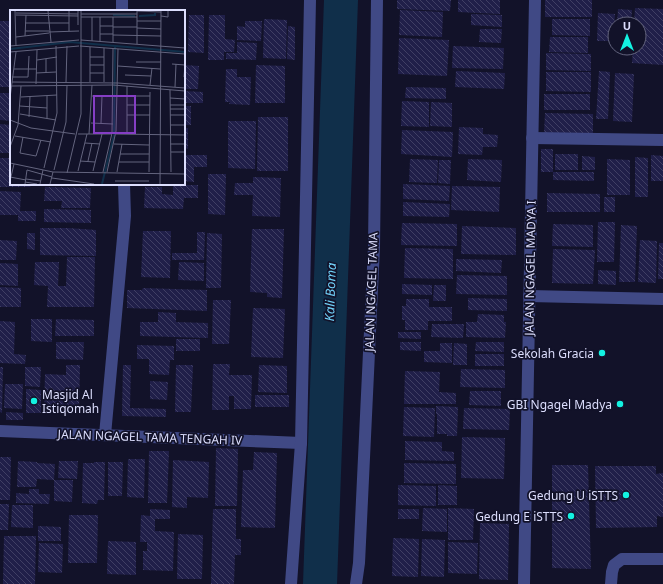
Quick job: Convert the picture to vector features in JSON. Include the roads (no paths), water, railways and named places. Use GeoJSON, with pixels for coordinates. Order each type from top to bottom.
{"type":"FeatureCollection","features":[{"type":"Feature","properties":{"kind":"street"},"geometry":{"type":"LineString","coordinates":[[291,584],[301,443],[310,0]]}},
{"type":"Feature","properties":{"kind":"street","name":"JALAN NGAGEL TAMA"},"geometry":{"type":"LineString","coordinates":[[356,584],[374,247],[377,0]]}},
{"type":"Feature","properties":{"kind":"street","name":"JALAN NGAGEL MADYA I"},"geometry":{"type":"LineString","coordinates":[[524,584],[535,0]]}},
{"type":"Feature","properties":{"kind":"street"},"geometry":{"type":"LineString","coordinates":[[532,138],[663,140]]}},
{"type":"Feature","properties":{"kind":"street"},"geometry":{"type":"LineString","coordinates":[[105,435],[125,216],[124,185]]}},
{"type":"Feature","properties":{"kind":"street"},"geometry":{"type":"LineString","coordinates":[[529,296],[663,298]]}},
{"type":"Feature","properties":{"kind":"street","name":"JALAN NGAGEL TAMA TENGAH IV"},"geometry":{"type":"LineString","coordinates":[[0,431],[301,443]]}},
{"type":"Feature","properties":{"kind":"street"},"geometry":{"type":"LineString","coordinates":[[611,584],[614,565],[622,559],[663,559]]}},
{"type":"Feature","properties":{"kind":"waterway","name":"Kali Boma"},"geometry":{"type":"LineString","coordinates":[[320,584],[341,0]]}},
{"type":"Feature","properties":{"kind":"place","name":"Sekolah Gracia"},"geometry":{"type":"Point","coordinates":[602,353]}},
{"type":"Feature","properties":{"kind":"place","name":"Masjid Al Istiqomah"},"geometry":{"type":"Point","coordinates":[34,401]}},
{"type":"Feature","properties":{"kind":"place","name":"GBI Ngagel Madya"},"geometry":{"type":"Point","coordinates":[620,404]}},
{"type":"Feature","properties":{"kind":"place","name":"Gedung U iSTTS"},"geometry":{"type":"Point","coordinates":[626,495]}},
{"type":"Feature","properties":{"kind":"place","name":"Gedung E iSTTS"},"geometry":{"type":"Point","coordinates":[571,516]}}]}
